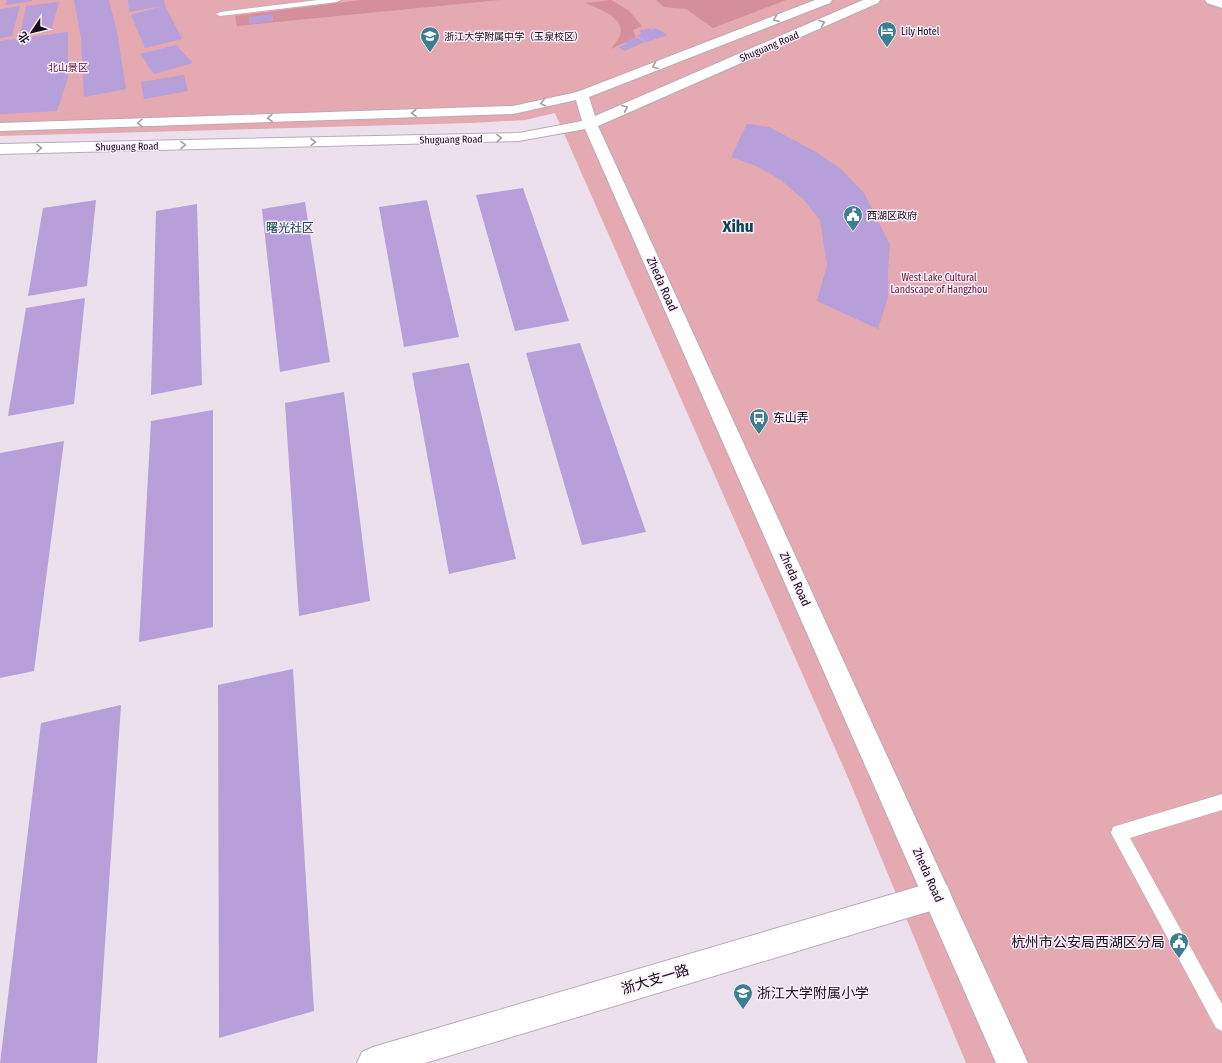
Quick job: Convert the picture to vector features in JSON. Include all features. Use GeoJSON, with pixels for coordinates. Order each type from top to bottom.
{"type":"FeatureCollection","features":[{"type":"Feature","properties":{"kind":"main road","name":"Shuguang Road"},"geometry":{"type":"LineString","coordinates":[[0,127],[513,110],[581,95],[826,0]]}},
{"type":"Feature","properties":{"kind":"main road","name":"Shuguang Road"},"geometry":{"type":"LineString","coordinates":[[0,149],[519,137],[590,124],[874,0]]}},
{"type":"Feature","properties":{"kind":"main road"},"geometry":{"type":"LineString","coordinates":[[1211,0],[1222,4]]}},
{"type":"Feature","properties":{"kind":"main road","name":"Zheda Road"},"geometry":{"type":"LineString","coordinates":[[581,95],[590,124],[1012,1063]]}},
{"type":"Feature","properties":{"kind":"main road","name":"浙大支一路"},"geometry":{"type":"LineString","coordinates":[[373,1063],[937,895]]}},
{"type":"Feature","properties":{"kind":"lane"},"geometry":{"type":"LineString","coordinates":[[220,14],[337,0]]}},
{"type":"Feature","properties":{"kind":"lane"},"geometry":{"type":"LineString","coordinates":[[1222,802],[1119,833],[1222,1022]]}},
{"type":"Feature","properties":{"kind":"green space","name":"West Lake Cultural Landscape of Hangzhou"},"geometry":{"type":"Polygon","coordinates":[[[0,0],[1222,0],[1222,1063],[966,1063],[849,780],[555,113],[525,120],[471,123],[0,136],[0,0]]]}},
{"type":"Feature","properties":{"kind":"shaded area"},"geometry":{"type":"Polygon","coordinates":[[[361,0],[500,0],[237,26],[235,16],[361,0]]]}},
{"type":"Feature","properties":{"kind":"shaded area"},"geometry":{"type":"Polygon","coordinates":[[[611,0],[628,10],[642,26],[633,30],[636,37],[611,49],[619,38],[621,31],[620,25],[611,15],[585,3],[611,0]]]}},
{"type":"Feature","properties":{"kind":"shaded area"},"geometry":{"type":"Polygon","coordinates":[[[656,0],[786,0],[713,28],[686,9],[664,7],[656,0]]]}},
{"type":"Feature","properties":{"kind":"building"},"geometry":{"type":"Polygon","coordinates":[[[7,0],[32,0],[32,1],[6,5],[7,0]]]}},
{"type":"Feature","properties":{"kind":"building"},"geometry":{"type":"Polygon","coordinates":[[[74,0],[109,0],[117,32],[126,89],[84,97],[81,38],[74,0]]]}},
{"type":"Feature","properties":{"kind":"building"},"geometry":{"type":"Polygon","coordinates":[[[128,0],[164,0],[165,6],[182,39],[145,48],[131,15],[162,6],[129,12],[128,0]]]}},
{"type":"Feature","properties":{"kind":"building"},"geometry":{"type":"Polygon","coordinates":[[[59,2],[51,31],[20,34],[26,6],[59,2]]]}},
{"type":"Feature","properties":{"kind":"building"},"geometry":{"type":"Polygon","coordinates":[[[20,6],[12,36],[0,38],[0,9],[20,6]]]}},
{"type":"Feature","properties":{"kind":"building"},"geometry":{"type":"Polygon","coordinates":[[[273,14],[273,21],[249,24],[249,17],[273,14]]]}},
{"type":"Feature","properties":{"kind":"building"},"geometry":{"type":"Polygon","coordinates":[[[649,28],[652,30],[655,28],[668,35],[647,42],[637,36],[642,33],[639,31],[649,28]]]}},
{"type":"Feature","properties":{"kind":"building"},"geometry":{"type":"Polygon","coordinates":[[[68,32],[68,78],[57,111],[0,114],[0,41],[68,32]]]}},
{"type":"Feature","properties":{"kind":"building"},"geometry":{"type":"Polygon","coordinates":[[[636,37],[645,42],[624,51],[619,47],[627,44],[624,42],[636,37]]]}},
{"type":"Feature","properties":{"kind":"building"},"geometry":{"type":"Polygon","coordinates":[[[176,45],[193,63],[154,74],[140,54],[176,45]]]}},
{"type":"Feature","properties":{"kind":"building"},"geometry":{"type":"Polygon","coordinates":[[[184,75],[188,91],[144,99],[141,82],[184,75]]]}},
{"type":"Feature","properties":{"kind":"building","name":"西湖区政府"},"geometry":{"type":"Polygon","coordinates":[[[747,124],[769,127],[816,152],[841,169],[864,193],[890,245],[888,297],[878,329],[817,301],[827,265],[820,220],[804,200],[781,180],[756,166],[731,157],[747,124]]]}},
{"type":"Feature","properties":{"kind":"building"},"geometry":{"type":"Polygon","coordinates":[[[523,188],[569,321],[515,331],[476,195],[523,188]]]}},
{"type":"Feature","properties":{"kind":"building"},"geometry":{"type":"Polygon","coordinates":[[[96,200],[87,286],[28,296],[43,208],[96,200]]]}},
{"type":"Feature","properties":{"kind":"building"},"geometry":{"type":"Polygon","coordinates":[[[427,200],[459,337],[404,347],[379,207],[427,200]]]}},
{"type":"Feature","properties":{"kind":"building"},"geometry":{"type":"Polygon","coordinates":[[[305,202],[330,362],[280,372],[262,209],[305,202]]]}},
{"type":"Feature","properties":{"kind":"building"},"geometry":{"type":"Polygon","coordinates":[[[197,204],[202,385],[151,395],[156,211],[197,204]]]}},
{"type":"Feature","properties":{"kind":"building"},"geometry":{"type":"Polygon","coordinates":[[[85,298],[74,404],[8,416],[26,308],[85,298]]]}},
{"type":"Feature","properties":{"kind":"building"},"geometry":{"type":"Polygon","coordinates":[[[580,343],[646,532],[582,545],[526,353],[580,343]]]}},
{"type":"Feature","properties":{"kind":"building"},"geometry":{"type":"Polygon","coordinates":[[[469,363],[516,559],[449,574],[412,373],[469,363]]]}},
{"type":"Feature","properties":{"kind":"building"},"geometry":{"type":"Polygon","coordinates":[[[344,392],[370,601],[299,616],[285,403],[344,392]]]}},
{"type":"Feature","properties":{"kind":"building"},"geometry":{"type":"Polygon","coordinates":[[[213,410],[213,627],[139,642],[151,421],[213,410]]]}},
{"type":"Feature","properties":{"kind":"building"},"geometry":{"type":"Polygon","coordinates":[[[64,441],[34,671],[0,678],[0,453],[64,441]]]}},
{"type":"Feature","properties":{"kind":"building"},"geometry":{"type":"Polygon","coordinates":[[[293,669],[314,1011],[219,1038],[218,685],[293,669]]]}},
{"type":"Feature","properties":{"kind":"building"},"geometry":{"type":"Polygon","coordinates":[[[121,705],[97,1063],[0,1063],[41,723],[121,705]]]}},
{"type":"Feature","properties":{"kind":"place","name":"Lily Hotel"},"geometry":{"type":"Point","coordinates":[887,48]}},
{"type":"Feature","properties":{"kind":"place","name":"浙江大学附属中学（玉泉校区）"},"geometry":{"type":"Point","coordinates":[430,53]}},
{"type":"Feature","properties":{"kind":"place","name":"西湖区政府"},"geometry":{"type":"Point","coordinates":[853,232]}},
{"type":"Feature","properties":{"kind":"place","name":"东山弄"},"geometry":{"type":"Point","coordinates":[759,435]}},
{"type":"Feature","properties":{"kind":"place","name":"杭州市公安局西湖区分局"},"geometry":{"type":"Point","coordinates":[1179,959]}},
{"type":"Feature","properties":{"kind":"place","name":"浙江大学附属小学"},"geometry":{"type":"Point","coordinates":[743,1010]}},
{"type":"Feature","properties":{"kind":"district","name":"Xihu"},"geometry":{"type":"Point","coordinates":[738,226]}},
{"type":"Feature","properties":{"kind":"district","name":"曙光社区"},"geometry":{"type":"Point","coordinates":[290,228]}},
{"type":"Feature","properties":{"kind":"park label","name":"北山景区"},"geometry":{"type":"Point","coordinates":[68,67]}}]}
